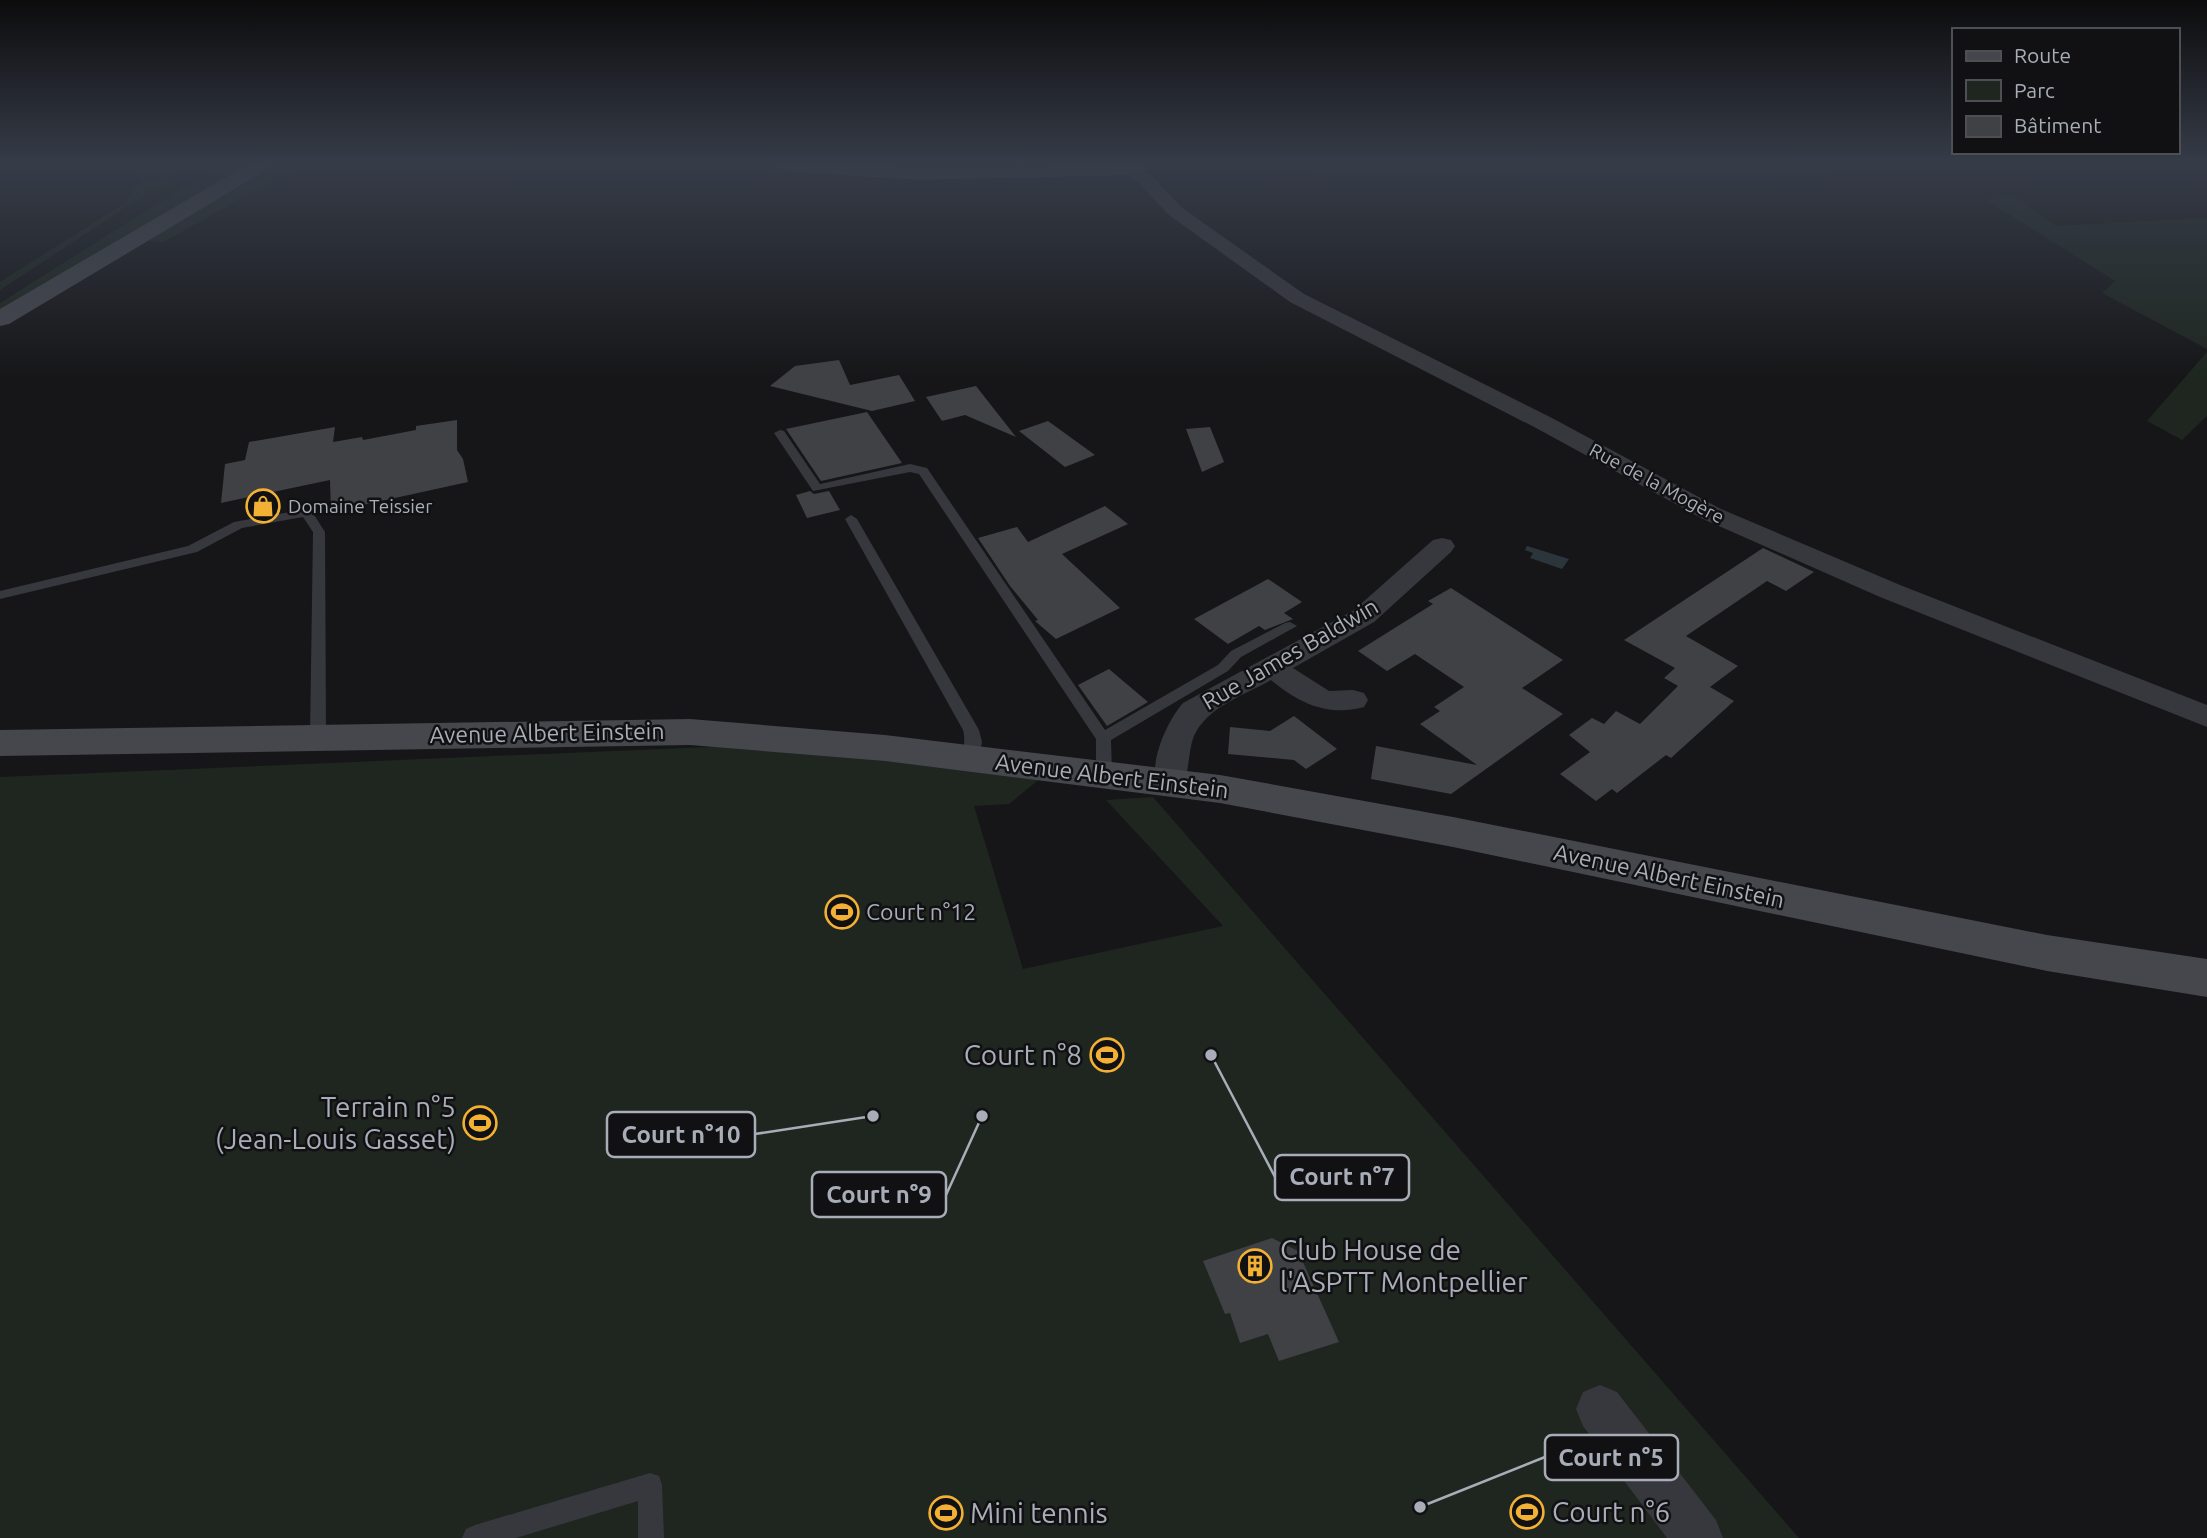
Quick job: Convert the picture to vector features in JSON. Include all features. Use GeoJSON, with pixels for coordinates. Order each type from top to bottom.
{"type":"FeatureCollection","features":[{"type":"Feature","properties":{"kind":"main road"},"geometry":{"type":"LineString","coordinates":[[0,318],[138,237]]}},
{"type":"Feature","properties":{"kind":"main road"},"geometry":{"type":"LineString","coordinates":[[0,298],[80,247]]}},
{"type":"Feature","properties":{"kind":"main road","name":"Avenue Albert Einstein"},"geometry":{"type":"LineString","coordinates":[[0,743],[690,732],[972,758],[1103,756],[1170,781],[1466,835],[2047,953],[2207,978]]}},
{"type":"Feature","properties":{"kind":"street","name":"Rue de la Mogère"},"geometry":{"type":"LineString","coordinates":[[1211,237],[1297,298],[1544,423],[1712,514],[1890,591],[2207,717]]}},
{"type":"Feature","properties":{"kind":"street","name":"Rue James Baldwin"},"geometry":{"type":"LineString","coordinates":[[1170,781],[1186,718],[1194,710],[1364,616],[1442,546]]}},
{"type":"Feature","properties":{"kind":"street"},"geometry":{"type":"LineString","coordinates":[[1272,666],[1319,699],[1333,702],[1353,700]]}},
{"type":"Feature","properties":{"kind":"street"},"geometry":{"type":"LineString","coordinates":[[1600,1409],[1698,1538]]}},
{"type":"Feature","properties":{"kind":"lane"},"geometry":{"type":"LineString","coordinates":[[780,433],[817,488],[910,468],[923,471],[1103,756],[1223,668],[1236,654],[1290,626]]}},
{"type":"Feature","properties":{"kind":"lane"},"geometry":{"type":"LineString","coordinates":[[0,595],[192,549],[239,525],[307,513],[319,532],[318,736]]}},
{"type":"Feature","properties":{"kind":"lane"},"geometry":{"type":"LineString","coordinates":[[851,519],[971,730],[974,742],[972,758]]}},
{"type":"Feature","properties":{"kind":"lane"},"geometry":{"type":"LineString","coordinates":[[475,1538],[650,1485],[651,1538]]}},
{"type":"Feature","properties":{"kind":"green space"},"geometry":{"type":"Polygon","coordinates":[[[71,237],[81,237],[0,290],[0,282],[71,237]]]}},
{"type":"Feature","properties":{"kind":"green space"},"geometry":{"type":"Polygon","coordinates":[[[105,237],[129,237],[0,313],[0,303],[105,237]]]}},
{"type":"Feature","properties":{"kind":"green space"},"geometry":{"type":"Polygon","coordinates":[[[153,237],[173,237],[164,242],[146,241],[153,237]]]}},
{"type":"Feature","properties":{"kind":"green space"},"geometry":{"type":"Polygon","coordinates":[[[2045,237],[2207,237],[2207,349],[2102,293],[2115,281],[2045,237]]]}},
{"type":"Feature","properties":{"kind":"green space"},"geometry":{"type":"Polygon","coordinates":[[[2207,352],[2207,416],[2182,440],[2147,421],[2207,352]]]}},
{"type":"Feature","properties":{"kind":"green space"},"geometry":{"type":"Polygon","coordinates":[[[731,746],[881,758],[1041,778],[1009,804],[974,806],[1023,969],[1223,926],[1106,800],[1153,797],[1799,1538],[0,1538],[0,777],[731,746]]]}},
{"type":"Feature","properties":{"kind":"shaded area"},"geometry":{"type":"Polygon","coordinates":[[[1527,546],[1569,559],[1562,569],[1530,558],[1533,553],[1525,550],[1527,546]]]}},
{"type":"Feature","properties":{"kind":"building"},"geometry":{"type":"Polygon","coordinates":[[[839,360],[850,385],[899,375],[915,401],[872,411],[770,386],[795,366],[839,360]]]}},
{"type":"Feature","properties":{"kind":"building"},"geometry":{"type":"Polygon","coordinates":[[[976,386],[1016,437],[965,415],[942,421],[926,397],[976,386]]]}},
{"type":"Feature","properties":{"kind":"building"},"geometry":{"type":"Polygon","coordinates":[[[867,412],[902,463],[821,481],[786,429],[867,412]]]}},
{"type":"Feature","properties":{"kind":"building"},"geometry":{"type":"Polygon","coordinates":[[[457,420],[457,450],[463,459],[468,482],[331,512],[330,480],[221,503],[225,464],[245,460],[249,442],[335,427],[333,442],[362,437],[363,440],[416,430],[416,426],[457,420]]]}},
{"type":"Feature","properties":{"kind":"building"},"geometry":{"type":"Polygon","coordinates":[[[1048,421],[1095,455],[1065,467],[1019,431],[1048,421]]]}},
{"type":"Feature","properties":{"kind":"building"},"geometry":{"type":"Polygon","coordinates":[[[1210,427],[1224,462],[1202,472],[1186,429],[1210,427]]]}},
{"type":"Feature","properties":{"kind":"building"},"geometry":{"type":"Polygon","coordinates":[[[810,491],[814,494],[829,491],[840,510],[807,518],[796,495],[810,491]]]}},
{"type":"Feature","properties":{"kind":"building"},"geometry":{"type":"Polygon","coordinates":[[[1105,506],[1128,524],[1062,554],[1120,608],[1056,639],[1035,621],[1038,620],[1010,586],[978,538],[1017,527],[1028,542],[1105,506]]]}},
{"type":"Feature","properties":{"kind":"building"},"geometry":{"type":"Polygon","coordinates":[[[1763,548],[1814,572],[1786,591],[1767,581],[1686,636],[1738,666],[1710,687],[1734,701],[1671,758],[1666,755],[1617,793],[1612,789],[1596,801],[1560,774],[1590,752],[1569,735],[1592,718],[1604,724],[1616,711],[1640,724],[1678,686],[1664,678],[1675,668],[1624,640],[1763,548]]]}},
{"type":"Feature","properties":{"kind":"building"},"geometry":{"type":"Polygon","coordinates":[[[1268,579],[1302,602],[1284,613],[1293,619],[1265,630],[1259,626],[1228,644],[1194,619],[1268,579]]]}},
{"type":"Feature","properties":{"kind":"building"},"geometry":{"type":"Polygon","coordinates":[[[1451,588],[1563,660],[1522,688],[1563,714],[1451,794],[1371,779],[1376,746],[1477,765],[1420,724],[1440,711],[1434,707],[1464,687],[1415,654],[1387,671],[1358,651],[1433,604],[1428,601],[1451,588]]]}},
{"type":"Feature","properties":{"kind":"building"},"geometry":{"type":"Polygon","coordinates":[[[1109,669],[1148,702],[1107,726],[1078,685],[1109,669]]]}},
{"type":"Feature","properties":{"kind":"building"},"geometry":{"type":"Polygon","coordinates":[[[1294,716],[1337,749],[1306,769],[1294,760],[1228,754],[1230,727],[1270,731],[1294,716]]]}},
{"type":"Feature","properties":{"kind":"building"},"geometry":{"type":"Polygon","coordinates":[[[1272,1238],[1298,1251],[1339,1342],[1279,1361],[1268,1334],[1240,1343],[1230,1313],[1225,1314],[1203,1261],[1272,1238]]]}},
{"type":"Feature","properties":{"kind":"place","name":"Domaine Teissier"},"geometry":{"type":"Point","coordinates":[263,506]}},
{"type":"Feature","properties":{"kind":"place","name":"Court n°12"},"geometry":{"type":"Point","coordinates":[842,912]}},
{"type":"Feature","properties":{"kind":"place","name":"Court n°8"},"geometry":{"type":"Point","coordinates":[1107,1055]}},
{"type":"Feature","properties":{"kind":"place","name":"Court n°7"},"geometry":{"type":"Point","coordinates":[1211,1055]}},
{"type":"Feature","properties":{"kind":"place","name":"Court n°10"},"geometry":{"type":"Point","coordinates":[873,1116]}},
{"type":"Feature","properties":{"kind":"place","name":"Court n°9"},"geometry":{"type":"Point","coordinates":[982,1116]}},
{"type":"Feature","properties":{"kind":"place","name":"Terrain n°5 (Jean-Louis Gasset)"},"geometry":{"type":"Point","coordinates":[480,1123]}},
{"type":"Feature","properties":{"kind":"place","name":"Club House de l'ASPTT Montpellier"},"geometry":{"type":"Point","coordinates":[1255,1266]}},
{"type":"Feature","properties":{"kind":"place","name":"Court n°5"},"geometry":{"type":"Point","coordinates":[1420,1507]}},
{"type":"Feature","properties":{"kind":"place","name":"Court n°6"},"geometry":{"type":"Point","coordinates":[1527,1512]}},
{"type":"Feature","properties":{"kind":"place","name":"Mini tennis"},"geometry":{"type":"Point","coordinates":[946,1513]}}]}
